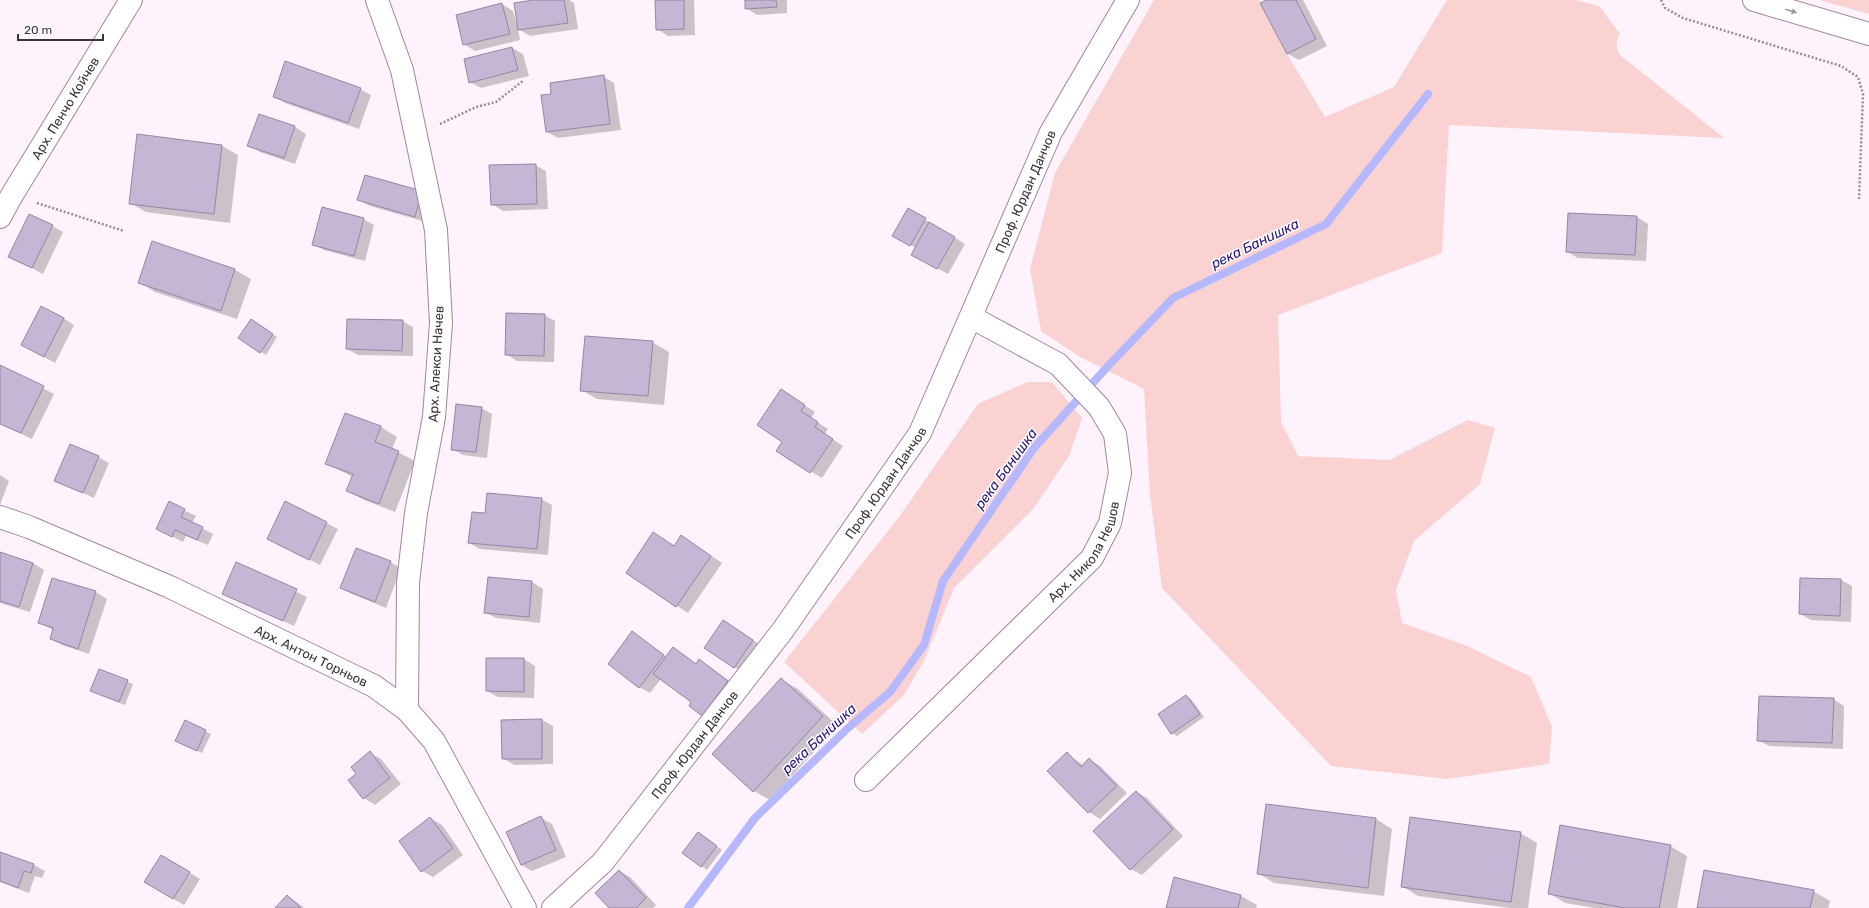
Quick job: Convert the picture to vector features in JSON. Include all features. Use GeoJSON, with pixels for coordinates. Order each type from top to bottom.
{"type":"FeatureCollection","features":[{"type":"Feature","properties":{"kind":"street","name":"Арх. Пенчо Койчев"},"geometry":{"type":"LineString","coordinates":[[0,217],[130,0]]}},
{"type":"Feature","properties":{"kind":"street","name":"Арх. Алекси Начев"},"geometry":{"type":"LineString","coordinates":[[377,0],[402,70],[436,230],[441,323],[434,417],[416,513],[408,583],[407,710]]}},
{"type":"Feature","properties":{"kind":"street","name":"Проф. Юрдан Данчов"},"geometry":{"type":"LineString","coordinates":[[553,908],[603,862],[783,630],[920,433],[1052,132],[1128,0]]}},
{"type":"Feature","properties":{"kind":"street"},"geometry":{"type":"LineString","coordinates":[[1754,0],[1869,34]]}},
{"type":"Feature","properties":{"kind":"street","name":"Арх. Никола Нешов"},"geometry":{"type":"LineString","coordinates":[[866,780],[1092,558],[1110,522],[1120,473],[1116,434],[1100,407],[1058,364],[971,317]]}},
{"type":"Feature","properties":{"kind":"street","name":"Арх. Антон Торньов"},"geometry":{"type":"LineString","coordinates":[[0,517],[29,527],[170,587],[374,686],[407,710],[434,741],[525,908]]}},
{"type":"Feature","properties":{"kind":"path"},"geometry":{"type":"LineString","coordinates":[[1661,0],[1665,8],[1672,14],[1682,18],[1841,66],[1858,77],[1863,94],[1859,199]]}},
{"type":"Feature","properties":{"kind":"path"},"geometry":{"type":"LineString","coordinates":[[416,134],[476,107],[496,102],[524,80]]}},
{"type":"Feature","properties":{"kind":"path"},"geometry":{"type":"LineString","coordinates":[[12,195],[124,231]]}},
{"type":"Feature","properties":{"kind":"shaded area"},"geometry":{"type":"Polygon","coordinates":[[[1154,0],[1259,0],[1287,54],[1325,117],[1394,87],[1447,0],[1575,0],[1599,6],[1620,34],[1617,49],[1620,55],[1724,138],[1449,125],[1442,253],[1278,315],[1281,422],[1298,456],[1389,460],[1468,420],[1495,428],[1480,484],[1414,541],[1396,590],[1402,623],[1465,645],[1531,677],[1552,727],[1549,764],[1447,779],[1331,766],[1162,588],[1150,495],[1144,389],[1080,357],[1041,331],[1030,269],[1055,173],[1154,0]]]}},
{"type":"Feature","properties":{"kind":"shaded area"},"geometry":{"type":"Polygon","coordinates":[[[1819,0],[1869,0],[1869,14],[1819,0]]]}},
{"type":"Feature","properties":{"kind":"shaded area"},"geometry":{"type":"Polygon","coordinates":[[[1027,382],[1052,382],[1082,418],[1069,456],[1033,509],[954,588],[924,661],[904,695],[862,734],[784,662],[899,517],[978,404],[1027,382]]]}},
{"type":"Feature","properties":{"kind":"building"},"geometry":{"type":"Polygon","coordinates":[[[533,0],[564,0],[568,23],[518,30],[514,3],[533,0]]]}},
{"type":"Feature","properties":{"kind":"building"},"geometry":{"type":"Polygon","coordinates":[[[655,0],[684,0],[684,29],[656,30],[655,0]]]}},
{"type":"Feature","properties":{"kind":"building"},"geometry":{"type":"Polygon","coordinates":[[[745,0],[776,0],[777,7],[745,9],[745,0]]]}},
{"type":"Feature","properties":{"kind":"building"},"geometry":{"type":"Polygon","coordinates":[[[1266,0],[1296,0],[1316,39],[1287,54],[1260,3],[1266,0]]]}},
{"type":"Feature","properties":{"kind":"building"},"geometry":{"type":"Polygon","coordinates":[[[502,3],[510,34],[463,45],[456,15],[502,3]]]}},
{"type":"Feature","properties":{"kind":"building"},"geometry":{"type":"Polygon","coordinates":[[[512,47],[518,70],[469,83],[464,59],[512,47]]]}},
{"type":"Feature","properties":{"kind":"building"},"geometry":{"type":"Polygon","coordinates":[[[285,61],[361,88],[348,123],[273,97],[285,61]]]}},
{"type":"Feature","properties":{"kind":"building"},"geometry":{"type":"Polygon","coordinates":[[[604,75],[610,124],[546,132],[541,95],[551,94],[550,83],[604,75]]]}},
{"type":"Feature","properties":{"kind":"building"},"geometry":{"type":"Polygon","coordinates":[[[259,114],[295,126],[284,158],[247,146],[259,114]]]}},
{"type":"Feature","properties":{"kind":"building"},"geometry":{"type":"Polygon","coordinates":[[[137,134],[222,145],[214,214],[129,204],[137,134]]]}},
{"type":"Feature","properties":{"kind":"building"},"geometry":{"type":"Polygon","coordinates":[[[536,164],[537,204],[491,205],[489,165],[536,164]]]}},
{"type":"Feature","properties":{"kind":"building"},"geometry":{"type":"Polygon","coordinates":[[[365,175],[422,191],[415,217],[357,200],[365,175]]]}},
{"type":"Feature","properties":{"kind":"building"},"geometry":{"type":"Polygon","coordinates":[[[322,207],[364,218],[354,256],[312,245],[322,207]]]}},
{"type":"Feature","properties":{"kind":"building"},"geometry":{"type":"Polygon","coordinates":[[[908,208],[926,218],[910,246],[892,236],[908,208]]]}},
{"type":"Feature","properties":{"kind":"building"},"geometry":{"type":"Polygon","coordinates":[[[1568,213],[1637,216],[1635,255],[1566,252],[1568,213]]]}},
{"type":"Feature","properties":{"kind":"building"},"geometry":{"type":"Polygon","coordinates":[[[29,214],[53,225],[32,268],[8,257],[29,214]]]}},
{"type":"Feature","properties":{"kind":"building"},"geometry":{"type":"Polygon","coordinates":[[[929,222],[955,237],[937,269],[911,255],[929,222]]]}},
{"type":"Feature","properties":{"kind":"building"},"geometry":{"type":"Polygon","coordinates":[[[152,241],[235,269],[221,311],[138,283],[152,241]]]}},
{"type":"Feature","properties":{"kind":"building"},"geometry":{"type":"Polygon","coordinates":[[[41,306],[64,318],[44,357],[21,345],[41,306]]]}},
{"type":"Feature","properties":{"kind":"building"},"geometry":{"type":"Polygon","coordinates":[[[506,313],[545,314],[544,356],[505,355],[506,313]]]}},
{"type":"Feature","properties":{"kind":"building"},"geometry":{"type":"Polygon","coordinates":[[[251,319],[273,334],[260,353],[238,338],[251,319]]]}},
{"type":"Feature","properties":{"kind":"building"},"geometry":{"type":"Polygon","coordinates":[[[347,319],[403,320],[402,351],[346,349],[347,319]]]}},
{"type":"Feature","properties":{"kind":"building"},"geometry":{"type":"Polygon","coordinates":[[[585,336],[653,341],[648,396],[580,391],[585,336]]]}},
{"type":"Feature","properties":{"kind":"building"},"geometry":{"type":"Polygon","coordinates":[[[0,365],[44,386],[21,433],[0,424],[0,365]]]}},
{"type":"Feature","properties":{"kind":"building"},"geometry":{"type":"Polygon","coordinates":[[[781,389],[805,405],[801,411],[818,422],[815,427],[833,439],[810,473],[776,451],[782,442],[757,425],[781,389]]]}},
{"type":"Feature","properties":{"kind":"building"},"geometry":{"type":"Polygon","coordinates":[[[456,404],[482,407],[476,452],[451,450],[456,404]]]}},
{"type":"Feature","properties":{"kind":"building"},"geometry":{"type":"Polygon","coordinates":[[[345,413],[381,426],[375,442],[399,451],[379,504],[346,491],[353,474],[325,464],[345,413]]]}},
{"type":"Feature","properties":{"kind":"building"},"geometry":{"type":"Polygon","coordinates":[[[70,444],[99,456],[83,493],[54,481],[70,444]]]}},
{"type":"Feature","properties":{"kind":"building"},"geometry":{"type":"Polygon","coordinates":[[[487,493],[542,498],[537,549],[468,543],[472,512],[485,513],[487,493]]]}},
{"type":"Feature","properties":{"kind":"building"},"geometry":{"type":"Polygon","coordinates":[[[169,501],[185,509],[181,517],[203,527],[197,540],[175,530],[172,537],[156,529],[169,501]]]}},
{"type":"Feature","properties":{"kind":"building"},"geometry":{"type":"Polygon","coordinates":[[[285,501],[327,522],[309,560],[267,539],[285,501]]]}},
{"type":"Feature","properties":{"kind":"building"},"geometry":{"type":"Polygon","coordinates":[[[653,532],[674,546],[681,535],[711,556],[676,607],[626,573],[653,532]]]}},
{"type":"Feature","properties":{"kind":"building"},"geometry":{"type":"Polygon","coordinates":[[[356,548],[391,561],[375,602],[340,588],[356,548]]]}},
{"type":"Feature","properties":{"kind":"building"},"geometry":{"type":"Polygon","coordinates":[[[0,552],[33,563],[19,607],[0,601],[0,552]]]}},
{"type":"Feature","properties":{"kind":"building"},"geometry":{"type":"Polygon","coordinates":[[[236,562],[297,589],[283,621],[222,594],[236,562]]]}},
{"type":"Feature","properties":{"kind":"building"},"geometry":{"type":"Polygon","coordinates":[[[488,577],[532,581],[529,617],[484,613],[488,577]]]}},
{"type":"Feature","properties":{"kind":"building"},"geometry":{"type":"Polygon","coordinates":[[[52,578],[96,591],[78,649],[50,639],[53,628],[38,623],[52,578]]]}},
{"type":"Feature","properties":{"kind":"building"},"geometry":{"type":"Polygon","coordinates":[[[1800,578],[1841,579],[1840,616],[1799,614],[1800,578]]]}},
{"type":"Feature","properties":{"kind":"building"},"geometry":{"type":"Polygon","coordinates":[[[723,620],[753,640],[734,668],[704,648],[723,620]]]}},
{"type":"Feature","properties":{"kind":"building"},"geometry":{"type":"Polygon","coordinates":[[[632,631],[664,655],[639,688],[608,664],[632,631]]]}},
{"type":"Feature","properties":{"kind":"building"},"geometry":{"type":"Polygon","coordinates":[[[673,647],[696,664],[699,659],[728,681],[702,716],[689,706],[691,702],[653,674],[673,647]]]}},
{"type":"Feature","properties":{"kind":"building"},"geometry":{"type":"Polygon","coordinates":[[[486,658],[524,658],[524,692],[486,691],[486,658]]]}},
{"type":"Feature","properties":{"kind":"building"},"geometry":{"type":"Polygon","coordinates":[[[99,669],[128,680],[119,702],[90,691],[99,669]]]}},
{"type":"Feature","properties":{"kind":"building"},"geometry":{"type":"Polygon","coordinates":[[[781,678],[823,716],[753,792],[712,754],[781,678]]]}},
{"type":"Feature","properties":{"kind":"building"},"geometry":{"type":"Polygon","coordinates":[[[1186,695],[1200,714],[1171,734],[1158,714],[1186,695]]]}},
{"type":"Feature","properties":{"kind":"building"},"geometry":{"type":"Polygon","coordinates":[[[1759,696],[1834,698],[1832,743],[1757,741],[1759,696]]]}},
{"type":"Feature","properties":{"kind":"building"},"geometry":{"type":"Polygon","coordinates":[[[542,719],[542,759],[502,759],[501,720],[542,719]]]}},
{"type":"Feature","properties":{"kind":"building"},"geometry":{"type":"Polygon","coordinates":[[[185,720],[206,730],[197,751],[175,741],[185,720]]]}},
{"type":"Feature","properties":{"kind":"building"},"geometry":{"type":"Polygon","coordinates":[[[370,751],[390,778],[363,799],[348,780],[356,774],[351,767],[370,751]]]}},
{"type":"Feature","properties":{"kind":"building"},"geometry":{"type":"Polygon","coordinates":[[[1067,752],[1081,767],[1089,758],[1117,786],[1088,813],[1047,771],[1067,752]]]}},
{"type":"Feature","properties":{"kind":"building"},"geometry":{"type":"Polygon","coordinates":[[[1136,791],[1173,829],[1130,870],[1093,831],[1136,791]]]}},
{"type":"Feature","properties":{"kind":"building"},"geometry":{"type":"Polygon","coordinates":[[[1266,804],[1376,818],[1368,888],[1257,874],[1266,804]]]}},
{"type":"Feature","properties":{"kind":"building"},"geometry":{"type":"Polygon","coordinates":[[[541,816],[556,850],[521,865],[506,832],[541,816]]]}},
{"type":"Feature","properties":{"kind":"building"},"geometry":{"type":"Polygon","coordinates":[[[430,817],[453,848],[421,872],[399,841],[430,817]]]}},
{"type":"Feature","properties":{"kind":"building"},"geometry":{"type":"Polygon","coordinates":[[[1410,817],[1521,832],[1511,902],[1401,887],[1410,817]]]}},
{"type":"Feature","properties":{"kind":"building"},"geometry":{"type":"Polygon","coordinates":[[[1560,825],[1671,845],[1659,908],[1625,908],[1548,894],[1560,825]]]}},
{"type":"Feature","properties":{"kind":"building"},"geometry":{"type":"Polygon","coordinates":[[[698,832],[717,846],[701,867],[682,853],[698,832]]]}},
{"type":"Feature","properties":{"kind":"building"},"geometry":{"type":"Polygon","coordinates":[[[0,852],[34,864],[31,873],[24,871],[18,888],[0,881],[0,852]]]}},
{"type":"Feature","properties":{"kind":"building"},"geometry":{"type":"Polygon","coordinates":[[[161,855],[190,872],[173,899],[144,882],[161,855]]]}},
{"type":"Feature","properties":{"kind":"building"},"geometry":{"type":"Polygon","coordinates":[[[619,870],[646,898],[636,908],[609,908],[595,893],[619,870]]]}},
{"type":"Feature","properties":{"kind":"building"},"geometry":{"type":"Polygon","coordinates":[[[1704,870],[1814,890],[1810,908],[1697,908],[1704,870]]]}},
{"type":"Feature","properties":{"kind":"building"},"geometry":{"type":"Polygon","coordinates":[[[1174,877],[1241,895],[1238,908],[1166,908],[1174,877]]]}},
{"type":"Feature","properties":{"kind":"building"},"geometry":{"type":"Polygon","coordinates":[[[287,895],[301,908],[275,908],[287,895]]]}},
{"type":"Feature","properties":{"kind":"waterway","name":"река Банишка"},"geometry":{"type":"LineString","coordinates":[[688,908],[755,818],[848,728],[890,692],[924,645],[943,581],[1034,448],[1109,365],[1173,298],[1326,224],[1428,94]]}}]}
